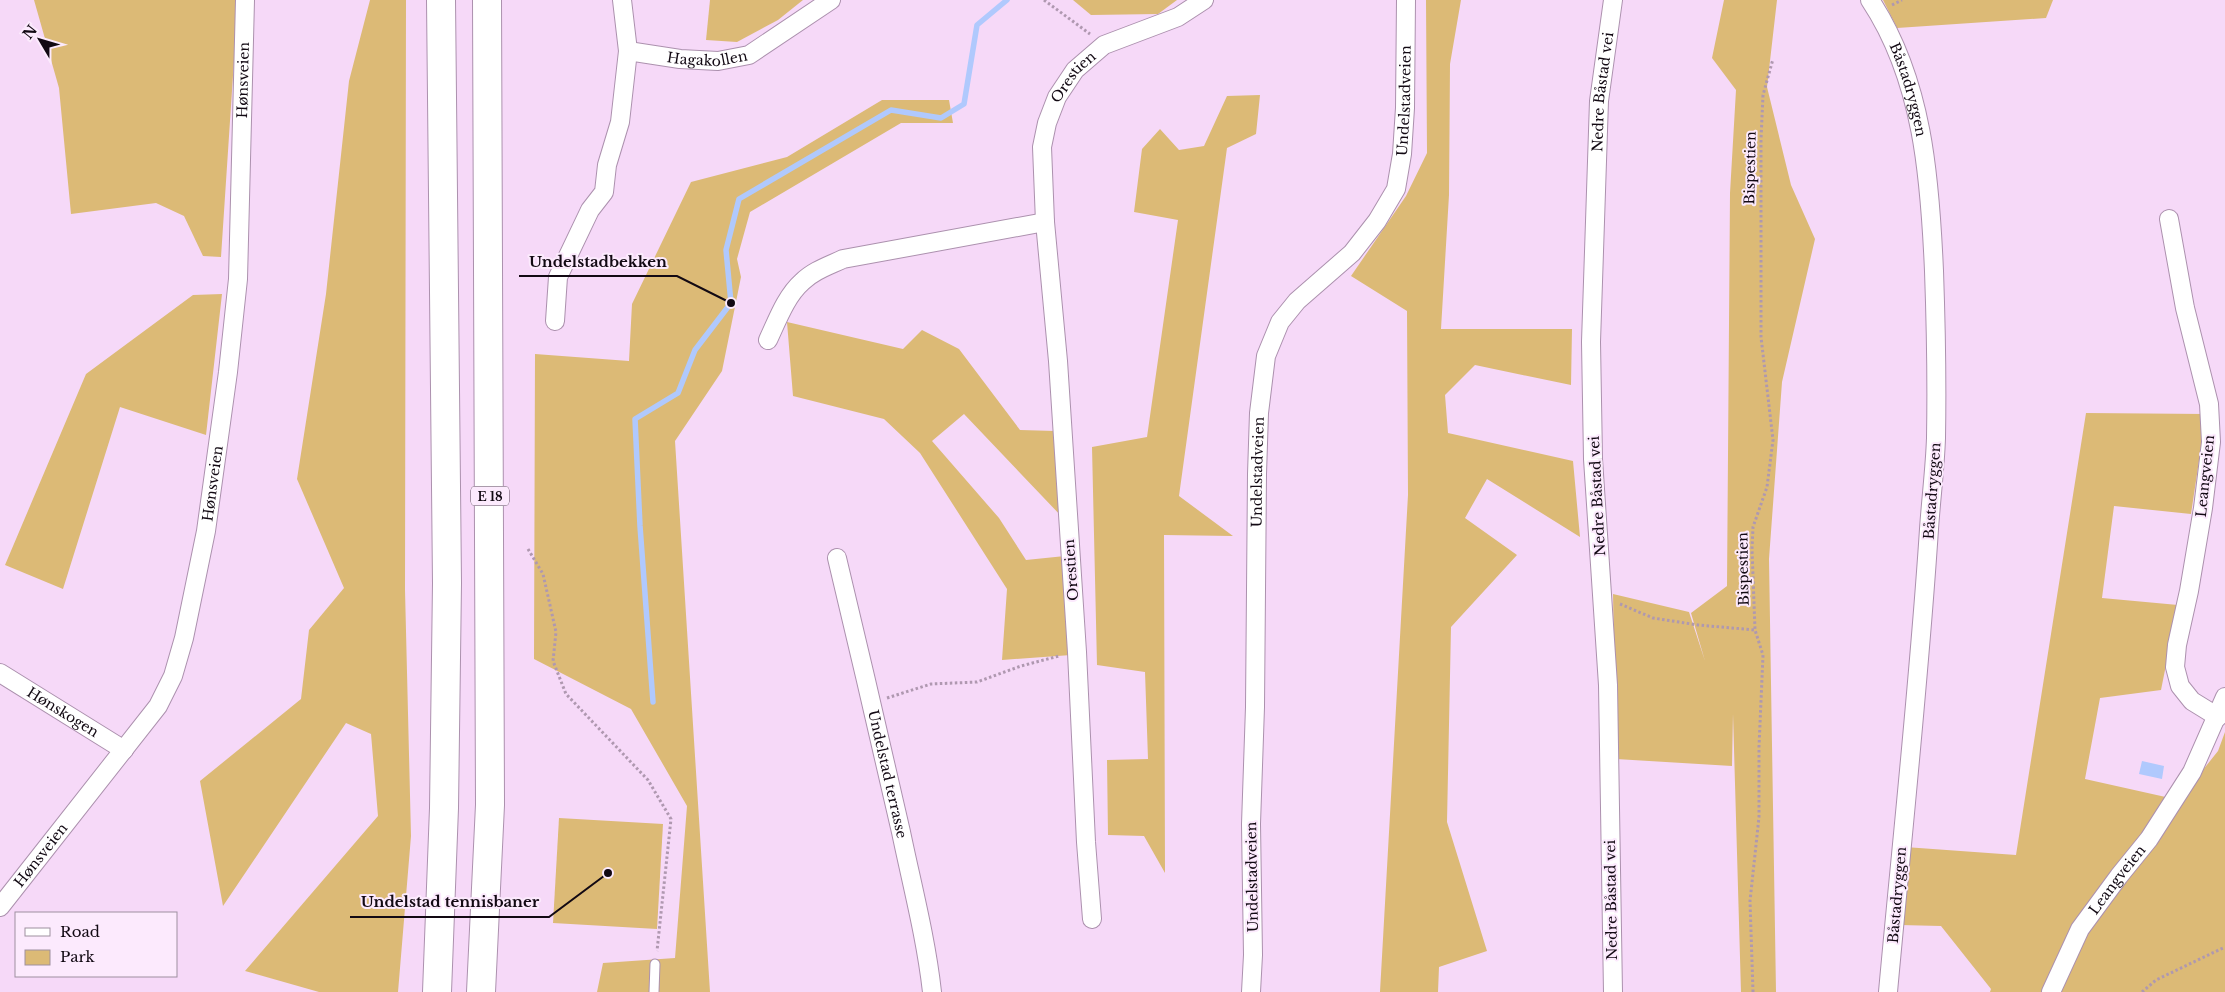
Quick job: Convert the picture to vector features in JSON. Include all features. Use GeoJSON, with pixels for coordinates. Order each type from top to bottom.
{"type":"FeatureCollection","features":[{"type":"Feature","properties":{"kind":"highway"},"geometry":{"type":"LineString","coordinates":[[437,992],[444,808],[447,583],[440,0]]}},
{"type":"Feature","properties":{"kind":"highway","name":"E 18"},"geometry":{"type":"LineString","coordinates":[[481,992],[490,805],[488,0]]}},
{"type":"Feature","properties":{"kind":"street","name":"Hønsveien"},"geometry":{"type":"LineString","coordinates":[[0,907],[158,706],[174,676],[184,638],[206,531],[228,372],[238,279],[245,0]]}},
{"type":"Feature","properties":{"kind":"street"},"geometry":{"type":"LineString","coordinates":[[555,321],[558,277],[590,210],[604,192],[607,166],[620,122],[628,51],[622,0]]}},
{"type":"Feature","properties":{"kind":"street","name":"Hagakollen"},"geometry":{"type":"LineString","coordinates":[[628,51],[680,59],[718,61],[749,55],[832,0]]}},
{"type":"Feature","properties":{"kind":"street","name":"Orestien"},"geometry":{"type":"LineString","coordinates":[[1092,919],[1086,842],[1077,652],[1058,361],[1045,222],[1042,147],[1047,123],[1057,97],[1075,70],[1104,45],[1178,16],[1204,0]]}},
{"type":"Feature","properties":{"kind":"street","name":"Undelstadveien"},"geometry":{"type":"LineString","coordinates":[[1251,992],[1253,955],[1251,824],[1256,707],[1256,474],[1259,413],[1266,356],[1280,322],[1297,301],[1352,253],[1378,221],[1396,189],[1402,154],[1405,108],[1406,0]]}},
{"type":"Feature","properties":{"kind":"street","name":"Nedre Båstad vei"},"geometry":{"type":"LineString","coordinates":[[1613,0],[1599,101],[1591,342],[1594,459],[1608,685],[1613,992]]}},
{"type":"Feature","properties":{"kind":"street","name":"Båstadryggen"},"geometry":{"type":"LineString","coordinates":[[1870,0],[1900,56],[1913,100],[1926,159],[1933,241],[1937,343],[1936,440],[1924,620],[1888,992]]}},
{"type":"Feature","properties":{"kind":"street","name":"Leangveien"},"geometry":{"type":"LineString","coordinates":[[2169,219],[2185,308],[2209,404],[2211,442],[2203,508],[2189,592],[2176,644],[2175,667],[2180,686],[2192,701],[2218,717]]}},
{"type":"Feature","properties":{"kind":"street"},"geometry":{"type":"LineString","coordinates":[[768,340],[779,316],[801,283],[816,271],[843,259],[1045,222]]}},
{"type":"Feature","properties":{"kind":"street","name":"Undelstad terrasse"},"geometry":{"type":"LineString","coordinates":[[837,558],[872,703],[929,962],[932,992]]}},
{"type":"Feature","properties":{"kind":"street","name":"Hønskogen"},"geometry":{"type":"LineString","coordinates":[[0,673],[124,750]]}},
{"type":"Feature","properties":{"kind":"street","name":"Leangveien"},"geometry":{"type":"LineString","coordinates":[[2051,992],[2080,929],[2149,839],[2192,772],[2218,717],[2225,697]]}},
{"type":"Feature","properties":{"kind":"lane"},"geometry":{"type":"LineString","coordinates":[[654,992],[655,964]]}},
{"type":"Feature","properties":{"kind":"path"},"geometry":{"type":"LineString","coordinates":[[1044,0],[1104,45]]}},
{"type":"Feature","properties":{"kind":"path","name":"Bispestien"},"geometry":{"type":"LineString","coordinates":[[1753,992],[1750,901],[1759,817],[1759,747],[1763,655],[1755,630],[1752,549],[1753,527],[1767,487],[1773,440],[1761,337],[1761,139],[1763,95],[1773,59]]}},
{"type":"Feature","properties":{"kind":"path"},"geometry":{"type":"LineString","coordinates":[[528,549],[543,574],[556,632],[553,662],[566,694],[648,780],[671,818],[655,964]]}},
{"type":"Feature","properties":{"kind":"path"},"geometry":{"type":"LineString","coordinates":[[1603,597],[1654,618],[1698,625],[1755,630]]}},
{"type":"Feature","properties":{"kind":"path"},"geometry":{"type":"LineString","coordinates":[[872,703],[931,684],[977,682],[1021,666],[1077,652]]}},
{"type":"Feature","properties":{"kind":"path"},"geometry":{"type":"LineString","coordinates":[[2142,992],[2156,980],[2225,947]]}},
{"type":"Feature","properties":{"kind":"green space"},"geometry":{"type":"Polygon","coordinates":[[[34,0],[238,0],[221,257],[203,256],[184,216],[156,203],[71,214],[59,88],[34,0]]]}},
{"type":"Feature","properties":{"kind":"green space"},"geometry":{"type":"Polygon","coordinates":[[[370,0],[406,0],[405,590],[411,836],[398,992],[319,992],[245,971],[378,816],[371,734],[346,723],[223,906],[200,781],[301,699],[309,630],[344,588],[297,479],[326,294],[349,81],[370,0]]]}},
{"type":"Feature","properties":{"kind":"green space"},"geometry":{"type":"Polygon","coordinates":[[[710,0],[803,0],[778,20],[737,42],[706,40],[710,0]]]}},
{"type":"Feature","properties":{"kind":"green space"},"geometry":{"type":"Polygon","coordinates":[[[1073,0],[1177,0],[1158,14],[1091,15],[1073,0]]]}},
{"type":"Feature","properties":{"kind":"green space"},"geometry":{"type":"Polygon","coordinates":[[[1426,0],[1461,0],[1450,64],[1449,195],[1441,329],[1572,329],[1571,385],[1475,365],[1445,395],[1448,433],[1573,461],[1580,537],[1487,479],[1465,518],[1517,555],[1451,627],[1447,822],[1487,951],[1439,967],[1438,992],[1380,992],[1408,495],[1407,311],[1351,276],[1406,196],[1427,153],[1426,0]]]}},
{"type":"Feature","properties":{"kind":"green space"},"geometry":{"type":"Polygon","coordinates":[[[1724,0],[1777,0],[1767,87],[1791,185],[1815,239],[1782,382],[1769,559],[1776,992],[1741,992],[1733,714],[1732,766],[1616,759],[1613,594],[1689,612],[1705,661],[1691,613],[1727,586],[1730,193],[1736,90],[1712,58],[1724,0]]]}},
{"type":"Feature","properties":{"kind":"green space"},"geometry":{"type":"Polygon","coordinates":[[[1883,0],[2053,0],[2046,18],[1897,28],[1883,0]]]}},
{"type":"Feature","properties":{"kind":"green space"},"geometry":{"type":"Polygon","coordinates":[[[1260,95],[1256,134],[1227,148],[1179,496],[1233,536],[1164,535],[1165,873],[1144,836],[1108,835],[1107,760],[1148,759],[1145,672],[1097,665],[1092,447],[1147,437],[1178,220],[1134,212],[1142,149],[1160,129],[1179,150],[1204,146],[1227,96],[1260,95]]]}},
{"type":"Feature","properties":{"kind":"green space"},"geometry":{"type":"Polygon","coordinates":[[[882,100],[949,100],[953,123],[901,123],[750,212],[737,259],[741,277],[722,371],[675,441],[710,992],[597,992],[603,963],[675,958],[687,806],[631,709],[534,659],[535,354],[629,361],[632,304],[691,182],[787,157],[882,100]]]}},
{"type":"Feature","properties":{"kind":"green space"},"geometry":{"type":"Polygon","coordinates":[[[222,294],[206,435],[120,407],[63,589],[5,565],[86,374],[193,295],[222,294]]]}},
{"type":"Feature","properties":{"kind":"green space"},"geometry":{"type":"Polygon","coordinates":[[[787,322],[903,349],[922,330],[959,349],[1020,430],[1055,431],[1063,518],[964,414],[932,441],[999,518],[1026,560],[1065,556],[1071,655],[1002,660],[1007,589],[920,453],[884,419],[793,396],[787,322]]]}},
{"type":"Feature","properties":{"kind":"green space"},"geometry":{"type":"Polygon","coordinates":[[[2086,413],[2206,414],[2191,514],[2114,506],[2102,598],[2178,605],[2161,690],[2100,698],[2085,779],[2179,800],[2218,751],[2225,732],[2225,992],[1990,992],[1991,989],[1941,926],[1900,925],[1905,847],[2016,855],[2086,413]]]}},
{"type":"Feature","properties":{"kind":"green space"},"geometry":{"type":"Polygon","coordinates":[[[559,818],[663,824],[657,929],[553,923],[559,818]]]}},
{"type":"Feature","properties":{"kind":"water"},"geometry":{"type":"Polygon","coordinates":[[[2142,761],[2164,766],[2162,779],[2139,774],[2142,761]]]}},
{"type":"Feature","properties":{"kind":"waterway"},"geometry":{"type":"LineString","coordinates":[[653,702],[640,526],[635,419],[678,393],[695,350],[731,303],[726,250],[739,199],[891,110],[941,118],[964,104],[977,25],[1007,0]]}},
{"type":"Feature","properties":{"kind":"place","name":"Undelstadbekken"},"geometry":{"type":"Point","coordinates":[731,303]}},
{"type":"Feature","properties":{"kind":"place","name":"Undelstad tennisbaner"},"geometry":{"type":"Point","coordinates":[608,873]}}]}
